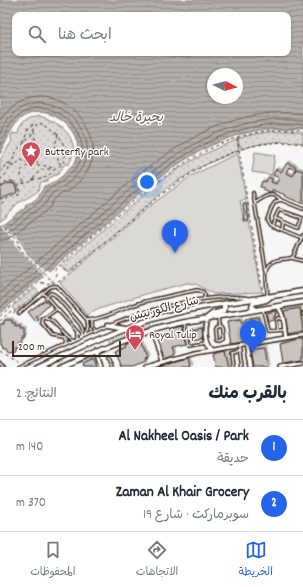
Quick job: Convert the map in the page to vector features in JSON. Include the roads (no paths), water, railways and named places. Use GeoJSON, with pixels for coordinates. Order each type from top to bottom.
{"type":"FeatureCollection","features":[{"type":"Feature","properties":{"kind":"main road","name":"شارع الكورنيش"},"geometry":{"type":"LineString","coordinates":[[38,367],[126,328],[175,313],[303,291]]}},
{"type":"Feature","properties":{"kind":"main road"},"geometry":{"type":"LineString","coordinates":[[254,310],[252,307],[253,303],[266,300],[267,298]]}},
{"type":"Feature","properties":{"kind":"main road","name":"شارع الكورنيش"},"geometry":{"type":"LineString","coordinates":[[61,367],[98,350],[151,330],[185,322],[303,302]]}},
{"type":"Feature","properties":{"kind":"main road"},"geometry":{"type":"LineString","coordinates":[[208,318],[211,314],[223,312],[225,308],[223,305]]}},
{"type":"Feature","properties":{"kind":"main road"},"geometry":{"type":"LineString","coordinates":[[108,326],[126,328]]}},
{"type":"Feature","properties":{"kind":"main road"},"geometry":{"type":"LineString","coordinates":[[46,367],[53,360]]}},
{"type":"Feature","properties":{"kind":"street"},"geometry":{"type":"LineString","coordinates":[[276,306],[280,310],[286,338]]}},
{"type":"Feature","properties":{"kind":"street"},"geometry":{"type":"LineString","coordinates":[[208,318],[204,326],[207,342],[209,347],[213,350]]}},
{"type":"Feature","properties":{"kind":"street"},"geometry":{"type":"LineString","coordinates":[[151,330],[162,361]]}},
{"type":"Feature","properties":{"kind":"street"},"geometry":{"type":"LineString","coordinates":[[145,367],[162,361],[213,350],[303,335]]}},
{"type":"Feature","properties":{"kind":"street"},"geometry":{"type":"LineString","coordinates":[[246,344],[250,367]]}},
{"type":"Feature","properties":{"kind":"street"},"geometry":{"type":"LineString","coordinates":[[98,350],[98,358],[101,367]]}},
{"type":"Feature","properties":{"kind":"street"},"geometry":{"type":"LineString","coordinates":[[280,367],[303,363]]}},
{"type":"Feature","properties":{"kind":"lane"},"geometry":{"type":"LineString","coordinates":[[253,193],[266,271],[267,298]]}},
{"type":"Feature","properties":{"kind":"lane"},"geometry":{"type":"LineString","coordinates":[[255,203],[269,195],[275,195],[281,200],[303,209]]}},
{"type":"Feature","properties":{"kind":"lane"},"geometry":{"type":"LineString","coordinates":[[281,200],[277,200],[274,203],[267,222],[283,231],[302,236],[292,258]]}},
{"type":"Feature","properties":{"kind":"lane"},"geometry":{"type":"LineString","coordinates":[[272,226],[275,218],[280,210],[302,219],[298,228],[275,218]]}},
{"type":"Feature","properties":{"kind":"lane"},"geometry":{"type":"LineString","coordinates":[[283,222],[283,231]]}},
{"type":"Feature","properties":{"kind":"lane"},"geometry":{"type":"LineString","coordinates":[[266,271],[272,262],[281,259],[292,258],[303,261]]}},
{"type":"Feature","properties":{"kind":"lane"},"geometry":{"type":"LineString","coordinates":[[19,313],[50,287],[59,287],[87,320],[88,327],[86,335]]}},
{"type":"Feature","properties":{"kind":"lane"},"geometry":{"type":"LineString","coordinates":[[87,320],[93,320],[141,303],[197,290],[204,293],[204,299]]}},
{"type":"Feature","properties":{"kind":"lane"},"geometry":{"type":"LineString","coordinates":[[43,293],[83,337]]}},
{"type":"Feature","properties":{"kind":"lane"},"geometry":{"type":"LineString","coordinates":[[46,297],[51,293],[54,294],[80,324],[83,330],[83,337]]}},
{"type":"Feature","properties":{"kind":"lane"},"geometry":{"type":"LineString","coordinates":[[18,367],[86,335],[151,310],[204,299],[232,296],[255,299]]}},
{"type":"Feature","properties":{"kind":"lane"},"geometry":{"type":"LineString","coordinates":[[262,308],[267,330],[284,331]]}},
{"type":"Feature","properties":{"kind":"lane"},"geometry":{"type":"LineString","coordinates":[[57,309],[44,318],[42,322],[43,324],[53,336],[65,337],[74,341]]}},
{"type":"Feature","properties":{"kind":"lane"},"geometry":{"type":"LineString","coordinates":[[51,313],[51,319]]}},
{"type":"Feature","properties":{"kind":"lane"},"geometry":{"type":"LineString","coordinates":[[218,316],[219,326],[222,328],[223,339],[219,341],[216,339],[215,329],[219,326]]}},
{"type":"Feature","properties":{"kind":"lane"},"geometry":{"type":"LineString","coordinates":[[44,318],[51,319],[61,330],[65,337],[65,346]]}},
{"type":"Feature","properties":{"kind":"lane"},"geometry":{"type":"LineString","coordinates":[[278,330],[276,320],[278,318],[282,319]]}},
{"type":"Feature","properties":{"kind":"lane"},"geometry":{"type":"LineString","coordinates":[[93,320],[92,325],[96,331]]}},
{"type":"Feature","properties":{"kind":"lane"},"geometry":{"type":"LineString","coordinates":[[185,322],[190,345],[207,342]]}},
{"type":"Feature","properties":{"kind":"lane"},"geometry":{"type":"LineString","coordinates":[[59,336],[61,330]]}},
{"type":"Feature","properties":{"kind":"lane"},"geometry":{"type":"LineString","coordinates":[[77,332],[77,339]]}},
{"type":"Feature","properties":{"kind":"lane"},"geometry":{"type":"LineString","coordinates":[[239,345],[242,367]]}},
{"type":"Feature","properties":{"kind":"lane"},"geometry":{"type":"LineString","coordinates":[[234,367],[232,353],[240,351]]}},
{"type":"Feature","properties":{"kind":"lane"},"geometry":{"type":"LineString","coordinates":[[109,357],[113,367]]}},
{"type":"Feature","properties":{"kind":"lane"},"geometry":{"type":"LineString","coordinates":[[0,363],[3,367]]}},
{"type":"Feature","properties":{"kind":"water","name":"بحيرة خالد"},"geometry":{"type":"Polygon","coordinates":[[[0,0],[303,0],[303,129],[272,129],[243,134],[216,143],[190,157],[142,191],[0,313],[0,226],[21,210],[25,209],[26,204],[37,198],[44,186],[60,178],[73,165],[76,160],[78,148],[75,137],[69,127],[50,114],[39,112],[28,114],[15,125],[10,132],[0,154],[0,0]]]}},
{"type":"Feature","properties":{"kind":"place","name":"Butterfly park"},"geometry":{"type":"Point","coordinates":[31,168]}},
{"type":"Feature","properties":{"kind":"place","name":"Al Nakheel Oasis / Park"},"geometry":{"type":"Point","coordinates":[175,253]}},
{"type":"Feature","properties":{"kind":"place","name":"Royal Tulip"},"geometry":{"type":"Point","coordinates":[135,351]}},
{"type":"Feature","properties":{"kind":"place","name":"Zaman Al Khair Grocery"},"geometry":{"type":"Point","coordinates":[253,353]}}]}
